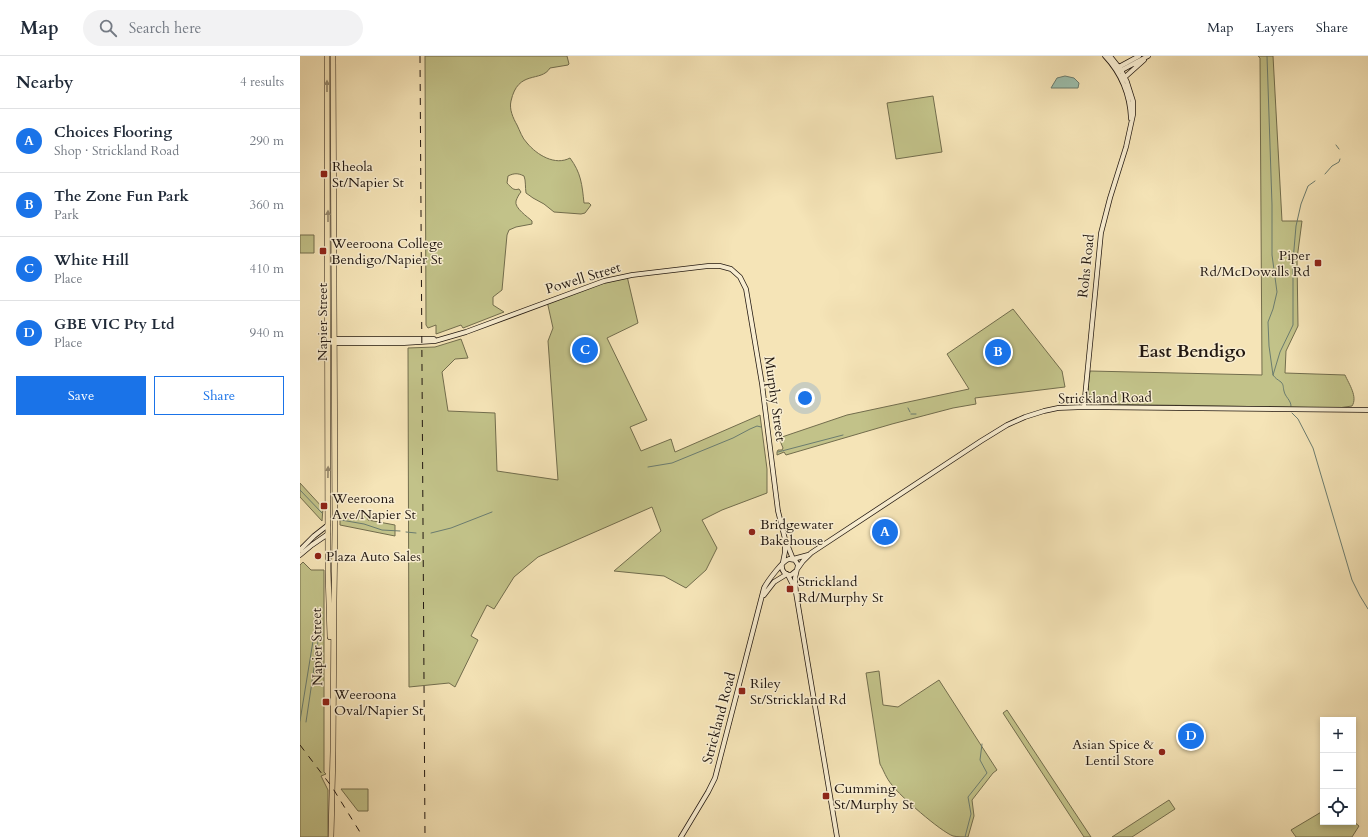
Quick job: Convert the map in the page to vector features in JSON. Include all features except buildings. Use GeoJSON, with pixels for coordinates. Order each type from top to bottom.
{"type":"FeatureCollection","features":[{"type":"Feature","properties":{"kind":"highway","name":"Napier Street"},"geometry":{"type":"LineString","coordinates":[[327,56],[331,341]]}},
{"type":"Feature","properties":{"kind":"highway","name":"Napier Street"},"geometry":{"type":"LineString","coordinates":[[332,672],[328,525],[331,436],[333,56]]}},
{"type":"Feature","properties":{"kind":"highway"},"geometry":{"type":"LineString","coordinates":[[328,172],[330,146],[333,144]]}},
{"type":"Feature","properties":{"kind":"highway","name":"Napier Street"},"geometry":{"type":"LineString","coordinates":[[331,436],[335,498],[332,672],[332,837]]}},
{"type":"Feature","properties":{"kind":"highway"},"geometry":{"type":"LineString","coordinates":[[328,534],[332,529],[335,498]]}},
{"type":"Feature","properties":{"kind":"street"},"geometry":{"type":"LineString","coordinates":[[1105,56],[1118,70]]}},
{"type":"Feature","properties":{"kind":"street"},"geometry":{"type":"LineString","coordinates":[[1110,56],[1118,70]]}},
{"type":"Feature","properties":{"kind":"street"},"geometry":{"type":"LineString","coordinates":[[1118,70],[1139,56]]}},
{"type":"Feature","properties":{"kind":"street"},"geometry":{"type":"LineString","coordinates":[[1118,70],[1148,56]]}},
{"type":"Feature","properties":{"kind":"street"},"geometry":{"type":"LineString","coordinates":[[1125,77],[1148,56]]}},
{"type":"Feature","properties":{"kind":"street","name":"Rohs Road"},"geometry":{"type":"LineString","coordinates":[[1084,407],[1100,233],[1133,121],[1131,94],[1125,77],[1118,70]]}},
{"type":"Feature","properties":{"kind":"street","name":"Rohs Road"},"geometry":{"type":"LineString","coordinates":[[1118,70],[1129,101],[1131,115],[1130,132]]}},
{"type":"Feature","properties":{"kind":"street","name":"Powell Street"},"geometry":{"type":"LineString","coordinates":[[331,341],[448,338],[604,281],[627,276],[708,266],[723,266],[730,269]]}},
{"type":"Feature","properties":{"kind":"street","name":"Murphy Street"},"geometry":{"type":"LineString","coordinates":[[730,269],[738,274],[743,281],[748,299],[762,384],[776,496],[785,538],[793,559]]}},
{"type":"Feature","properties":{"kind":"street","name":"Strickland Road"},"geometry":{"type":"LineString","coordinates":[[797,569],[811,553],[1003,428],[1021,418],[1038,413],[1059,408],[1084,407],[1368,410]]}},
{"type":"Feature","properties":{"kind":"street"},"geometry":{"type":"LineString","coordinates":[[300,550],[328,525]]}},
{"type":"Feature","properties":{"kind":"street"},"geometry":{"type":"LineString","coordinates":[[300,556],[328,534]]}},
{"type":"Feature","properties":{"kind":"street","name":"Murphy Street"},"geometry":{"type":"LineString","coordinates":[[782,563],[785,552],[785,538]]}},
{"type":"Feature","properties":{"kind":"street","name":"Strickland Road"},"geometry":{"type":"LineString","coordinates":[[793,559],[811,553]]}},
{"type":"Feature","properties":{"kind":"street"},"geometry":{"type":"LineString","coordinates":[[796,593],[793,583],[787,574],[782,570],[782,563],[787,559],[793,559],[797,563],[795,581],[796,593],[837,837]]}},
{"type":"Feature","properties":{"kind":"street","name":"Strickland Road"},"geometry":{"type":"LineString","coordinates":[[681,837],[715,778],[764,588],[782,563]]}},
{"type":"Feature","properties":{"kind":"street"},"geometry":{"type":"LineString","coordinates":[[787,574],[793,574],[797,569]]}},
{"type":"Feature","properties":{"kind":"street","name":"Strickland Road"},"geometry":{"type":"LineString","coordinates":[[762,598],[774,582],[787,574]]}},
{"type":"Feature","properties":{"kind":"green space"},"geometry":{"type":"Polygon","coordinates":[[[425,56],[567,56],[568,65],[550,68],[541,75],[524,80],[519,84],[514,91],[511,101],[511,110],[524,139],[536,152],[552,160],[558,161],[570,158],[577,169],[583,190],[584,203],[589,203],[591,205],[585,213],[581,214],[554,212],[526,193],[524,176],[520,174],[512,174],[508,176],[507,183],[512,188],[519,189],[521,192],[516,201],[517,207],[532,221],[532,224],[509,230],[507,235],[502,290],[493,297],[493,305],[504,312],[463,328],[461,325],[436,334],[436,325],[428,328],[426,325],[425,56]]]}},
{"type":"Feature","properties":{"kind":"green space"},"geometry":{"type":"Polygon","coordinates":[[[1258,56],[1273,56],[1282,221],[1302,221],[1297,259],[1298,326],[1286,351],[1285,373],[1345,375],[1351,386],[1354,402],[1352,406],[1338,408],[1098,404],[1094,402],[1089,395],[1088,385],[1090,371],[1262,375],[1260,58],[1258,56]]]}},
{"type":"Feature","properties":{"kind":"green space"},"geometry":{"type":"Polygon","coordinates":[[[933,96],[942,152],[896,159],[887,103],[933,96]]]}},
{"type":"Feature","properties":{"kind":"green space"},"geometry":{"type":"Polygon","coordinates":[[[300,235],[314,235],[314,253],[300,253],[300,235]]]}},
{"type":"Feature","properties":{"kind":"green space"},"geometry":{"type":"Polygon","coordinates":[[[627,276],[638,323],[607,338],[647,420],[630,427],[641,451],[671,439],[675,452],[760,415],[767,469],[767,493],[722,510],[702,520],[717,548],[706,570],[686,588],[664,576],[614,571],[661,531],[652,507],[538,557],[514,577],[494,609],[487,605],[471,636],[478,640],[455,687],[449,683],[409,687],[408,348],[435,347],[461,339],[468,358],[455,359],[442,372],[448,411],[495,413],[497,471],[558,480],[548,341],[553,328],[547,301],[604,281],[627,276]]]}},
{"type":"Feature","properties":{"kind":"green space"},"geometry":{"type":"Polygon","coordinates":[[[1013,309],[1062,371],[1065,387],[975,398],[976,404],[953,408],[892,424],[786,455],[784,452],[777,455],[778,450],[782,450],[783,448],[779,438],[847,415],[969,389],[947,354],[1013,309]]]}},
{"type":"Feature","properties":{"kind":"green space"},"geometry":{"type":"Polygon","coordinates":[[[300,483],[323,508],[322,521],[300,497],[300,483]]]}},
{"type":"Feature","properties":{"kind":"green space"},"geometry":{"type":"Polygon","coordinates":[[[340,514],[367,514],[368,520],[395,525],[395,536],[340,525],[340,514]]]}},
{"type":"Feature","properties":{"kind":"green space"},"geometry":{"type":"Polygon","coordinates":[[[303,562],[311,570],[324,570],[324,772],[326,774],[321,776],[328,790],[328,837],[300,837],[300,565],[303,562]]]}},
{"type":"Feature","properties":{"kind":"green space"},"geometry":{"type":"Polygon","coordinates":[[[879,671],[883,705],[898,707],[939,680],[997,770],[972,800],[974,816],[968,837],[953,836],[947,833],[921,813],[892,785],[880,764],[866,673],[879,671]]]}},
{"type":"Feature","properties":{"kind":"green space"},"geometry":{"type":"Polygon","coordinates":[[[1007,710],[1091,837],[1084,837],[1003,713],[1007,710]]]}},
{"type":"Feature","properties":{"kind":"green space"},"geometry":{"type":"Polygon","coordinates":[[[341,789],[368,789],[368,811],[358,811],[341,789]]]}},
{"type":"Feature","properties":{"kind":"green space"},"geometry":{"type":"Polygon","coordinates":[[[1169,800],[1175,809],[1132,837],[1112,837],[1169,800]]]}},
{"type":"Feature","properties":{"kind":"green space"},"geometry":{"type":"Polygon","coordinates":[[[1320,813],[1320,825],[1356,825],[1356,824],[1359,826],[1352,837],[1296,837],[1291,830],[1320,813]]]}},
{"type":"Feature","properties":{"kind":"shaded area"},"geometry":{"type":"Polygon","coordinates":[[[1065,76],[1074,78],[1079,83],[1078,88],[1051,88],[1057,78],[1065,76]]]}},
{"type":"Feature","properties":{"kind":"waterway"},"geometry":{"type":"LineString","coordinates":[[1267,56],[1272,205],[1272,255],[1277,292],[1268,322],[1269,346],[1273,375]]}},
{"type":"Feature","properties":{"kind":"waterway"},"geometry":{"type":"LineString","coordinates":[[1336,145],[1339,149]]}},
{"type":"Feature","properties":{"kind":"waterway"},"geometry":{"type":"LineString","coordinates":[[1325,174],[1332,166],[1339,162],[1340,159]]}},
{"type":"Feature","properties":{"kind":"waterway"},"geometry":{"type":"LineString","coordinates":[[1291,406],[1282,383],[1273,375],[1280,352],[1293,325],[1293,261],[1296,226],[1301,204],[1308,186],[1315,181]]}},
{"type":"Feature","properties":{"kind":"waterway"},"geometry":{"type":"LineString","coordinates":[[908,408],[910,412]]}},
{"type":"Feature","properties":{"kind":"waterway"},"geometry":{"type":"LineString","coordinates":[[1292,413],[1298,419],[1313,448],[1352,580],[1368,609]]}},
{"type":"Feature","properties":{"kind":"waterway"},"geometry":{"type":"LineString","coordinates":[[911,414],[916,414]]}},
{"type":"Feature","properties":{"kind":"waterway"},"geometry":{"type":"LineString","coordinates":[[648,467],[672,463],[733,438],[757,426],[761,427]]}},
{"type":"Feature","properties":{"kind":"waterway"},"geometry":{"type":"LineString","coordinates":[[778,452],[843,435]]}},
{"type":"Feature","properties":{"kind":"waterway"},"geometry":{"type":"LineString","coordinates":[[300,490],[322,513]]}},
{"type":"Feature","properties":{"kind":"waterway"},"geometry":{"type":"LineString","coordinates":[[431,533],[451,528],[492,512]]}},
{"type":"Feature","properties":{"kind":"waterway"},"geometry":{"type":"LineString","coordinates":[[341,520],[364,524],[382,530],[400,531]]}},
{"type":"Feature","properties":{"kind":"waterway"},"geometry":{"type":"LineString","coordinates":[[406,532],[416,533]]}},
{"type":"Feature","properties":{"kind":"waterway"},"geometry":{"type":"LineString","coordinates":[[300,721],[314,635]]}},
{"type":"Feature","properties":{"kind":"waterway"},"geometry":{"type":"LineString","coordinates":[[306,722],[319,635]]}},
{"type":"Feature","properties":{"kind":"waterway"},"geometry":{"type":"LineString","coordinates":[[965,837],[971,814],[968,797],[987,773],[980,760],[982,744]]}},
{"type":"Feature","properties":{"kind":"railway"},"geometry":{"type":"LineString","coordinates":[[420,56],[425,837]]}},
{"type":"Feature","properties":{"kind":"railway"},"geometry":{"type":"LineString","coordinates":[[300,745],[332,787],[363,837]]}},
{"type":"Feature","properties":{"kind":"place","name":"Rheola St/Napier St"},"geometry":{"type":"Point","coordinates":[324,174]}},
{"type":"Feature","properties":{"kind":"place","name":"Weeroona College Bendigo/Napier St"},"geometry":{"type":"Point","coordinates":[323,251]}},
{"type":"Feature","properties":{"kind":"place","name":"Piper Rd/McDowalls Rd"},"geometry":{"type":"Point","coordinates":[1318,263]}},
{"type":"Feature","properties":{"kind":"place","name":"White Hill"},"geometry":{"type":"Point","coordinates":[585,350]}},
{"type":"Feature","properties":{"kind":"place","name":"The Zone Fun Park"},"geometry":{"type":"Point","coordinates":[998,352]}},
{"type":"Feature","properties":{"kind":"place","name":"Weeroona Ave/Napier St"},"geometry":{"type":"Point","coordinates":[324,506]}},
{"type":"Feature","properties":{"kind":"place","name":"Bridgewater Bakehouse"},"geometry":{"type":"Point","coordinates":[752,532]}},
{"type":"Feature","properties":{"kind":"place","name":"Choices Flooring"},"geometry":{"type":"Point","coordinates":[885,532]}},
{"type":"Feature","properties":{"kind":"place","name":"Plaza Auto Sales"},"geometry":{"type":"Point","coordinates":[318,556]}},
{"type":"Feature","properties":{"kind":"place","name":"Strickland Rd/Murphy St"},"geometry":{"type":"Point","coordinates":[790,589]}},
{"type":"Feature","properties":{"kind":"place","name":"Riley St/Strickland Rd"},"geometry":{"type":"Point","coordinates":[742,691]}},
{"type":"Feature","properties":{"kind":"place","name":"Weeroona Oval/Napier St"},"geometry":{"type":"Point","coordinates":[326,702]}},
{"type":"Feature","properties":{"kind":"place","name":"GBE VIC Pty Ltd"},"geometry":{"type":"Point","coordinates":[1191,736]}},
{"type":"Feature","properties":{"kind":"place","name":"Asian Spice & Lentil Store"},"geometry":{"type":"Point","coordinates":[1162,752]}},
{"type":"Feature","properties":{"kind":"place","name":"Cumming St/Murphy St"},"geometry":{"type":"Point","coordinates":[826,796]}},
{"type":"Feature","properties":{"kind":"district","name":"East Bendigo"},"geometry":{"type":"Point","coordinates":[1192,351]}}]}
